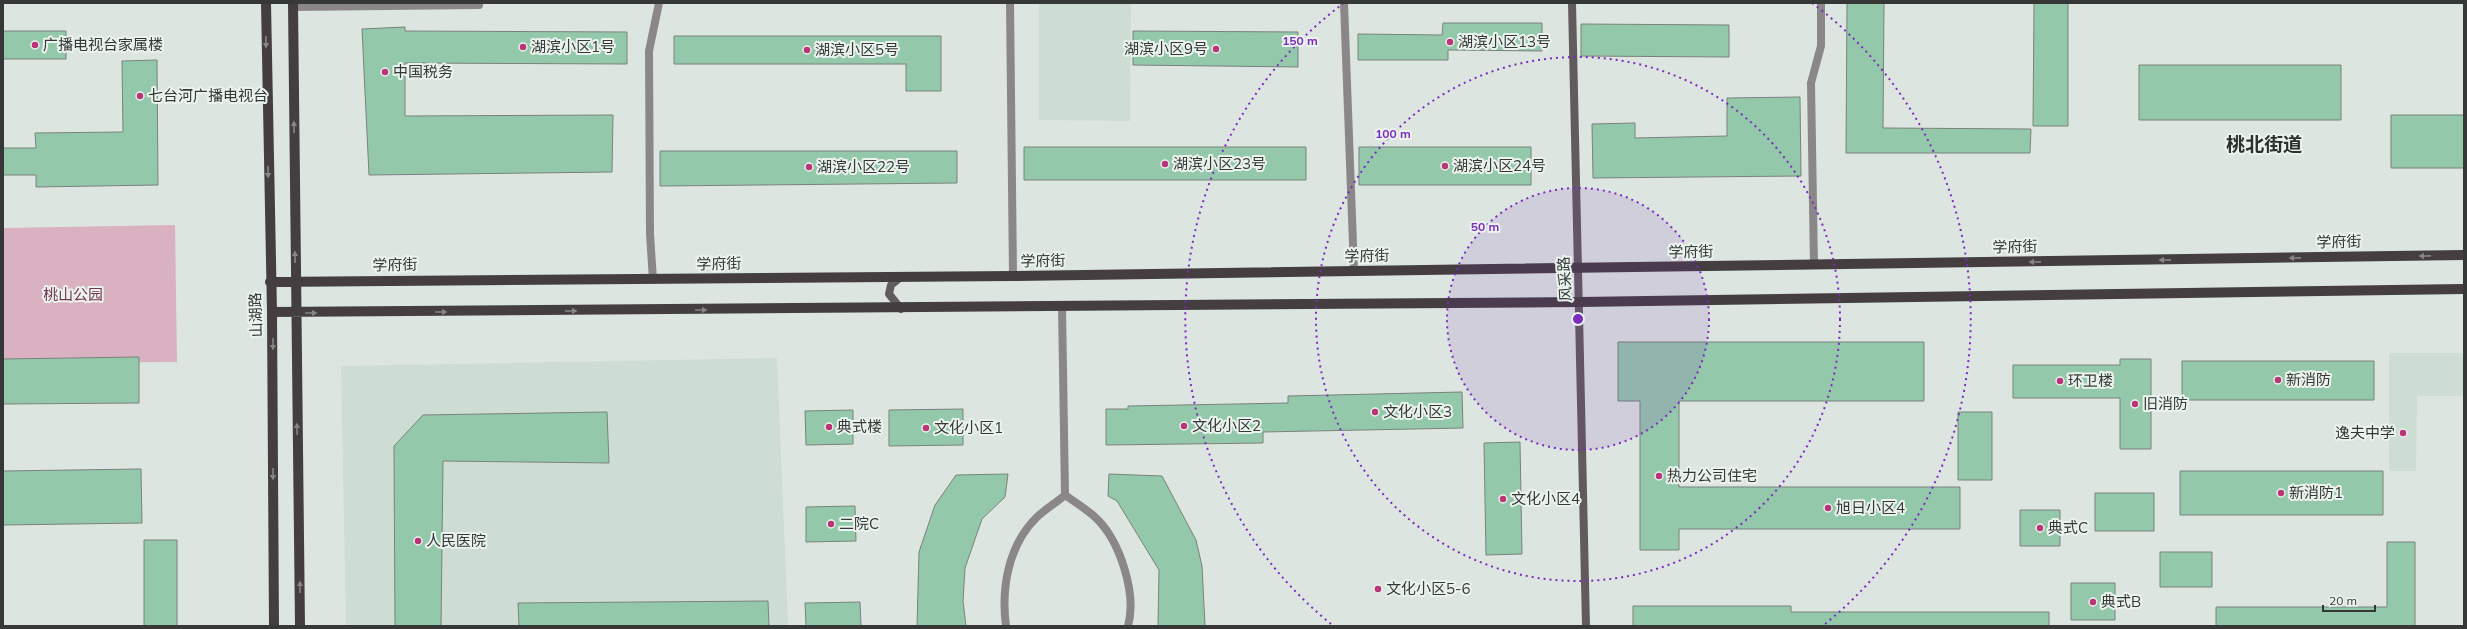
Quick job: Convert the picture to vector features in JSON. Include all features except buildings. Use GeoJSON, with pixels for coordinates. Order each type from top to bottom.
{"type":"FeatureCollection","features":[{"type":"Feature","properties":{"kind":"main road","name":"山湖路"},"geometry":{"type":"LineString","coordinates":[[266,3],[270,282],[272,312],[274,626]]}},
{"type":"Feature","properties":{"kind":"main road","name":"风采路"},"geometry":{"type":"LineString","coordinates":[[1572,3],[1577,268],[1580,302],[1586,626]]}},
{"type":"Feature","properties":{"kind":"main road"},"geometry":{"type":"LineString","coordinates":[[293,5],[300,626]]}},
{"type":"Feature","properties":{"kind":"main road","name":"学府街"},"geometry":{"type":"LineString","coordinates":[[270,282],[1013,276],[2464,255]]}},
{"type":"Feature","properties":{"kind":"main road"},"geometry":{"type":"LineString","coordinates":[[901,277],[891,285],[889,294],[901,309]]}},
{"type":"Feature","properties":{"kind":"main road"},"geometry":{"type":"LineString","coordinates":[[272,312],[901,309],[1580,302],[2464,289]]}},
{"type":"Feature","properties":{"kind":"street"},"geometry":{"type":"LineString","coordinates":[[293,5],[479,5],[479,3]]}},
{"type":"Feature","properties":{"kind":"street"},"geometry":{"type":"LineString","coordinates":[[653,280],[650,234],[649,51],[659,3]]}},
{"type":"Feature","properties":{"kind":"street"},"geometry":{"type":"LineString","coordinates":[[1010,3],[1013,276]]}},
{"type":"Feature","properties":{"kind":"street"},"geometry":{"type":"LineString","coordinates":[[1344,3],[1354,271]]}},
{"type":"Feature","properties":{"kind":"street"},"geometry":{"type":"LineString","coordinates":[[1814,265],[1811,83],[1821,46],[1821,3]]}},
{"type":"Feature","properties":{"kind":"street"},"geometry":{"type":"LineString","coordinates":[[1062,307],[1065,495]]}},
{"type":"Feature","properties":{"kind":"street"},"geometry":{"type":"LineString","coordinates":[[1006,626],[1003,597],[1007,572],[1020,541],[1035,519],[1065,495]]}},
{"type":"Feature","properties":{"kind":"street"},"geometry":{"type":"LineString","coordinates":[[1065,495],[1096,518],[1112,540],[1126,570],[1130,595],[1128,626]]}},
{"type":"Feature","properties":{"kind":"shaded area"},"geometry":{"type":"Polygon","coordinates":[[[1131,3],[1130,121],[1039,120],[1039,4],[1131,3]]]}},
{"type":"Feature","properties":{"kind":"shaded area","name":"逸夫中学"},"geometry":{"type":"Polygon","coordinates":[[[2389,353],[2464,353],[2464,396],[2417,396],[2416,471],[2389,471],[2389,353]]]}},
{"type":"Feature","properties":{"kind":"shaded area"},"geometry":{"type":"Polygon","coordinates":[[[777,358],[788,626],[346,626],[341,366],[777,358]]]}},
{"type":"Feature","properties":{"kind":"green space","name":"桃山公园"},"geometry":{"type":"Polygon","coordinates":[[[175,225],[177,362],[3,363],[3,228],[175,225]]]}},
{"type":"Feature","properties":{"kind":"place","name":"湖滨小区13号"},"geometry":{"type":"Point","coordinates":[1450,42]}},
{"type":"Feature","properties":{"kind":"place","name":"广播电视台家属楼"},"geometry":{"type":"Point","coordinates":[35,45]}},
{"type":"Feature","properties":{"kind":"place","name":"湖滨小区1号"},"geometry":{"type":"Point","coordinates":[523,47]}},
{"type":"Feature","properties":{"kind":"place","name":"湖滨小区9号"},"geometry":{"type":"Point","coordinates":[1216,49]}},
{"type":"Feature","properties":{"kind":"place","name":"湖滨小区5号"},"geometry":{"type":"Point","coordinates":[807,50]}},
{"type":"Feature","properties":{"kind":"place","name":"中国税务"},"geometry":{"type":"Point","coordinates":[385,72]}},
{"type":"Feature","properties":{"kind":"place","name":"七台河广播电视台"},"geometry":{"type":"Point","coordinates":[140,96]}},
{"type":"Feature","properties":{"kind":"place","name":"湖滨小区23号"},"geometry":{"type":"Point","coordinates":[1165,164]}},
{"type":"Feature","properties":{"kind":"place","name":"湖滨小区24号"},"geometry":{"type":"Point","coordinates":[1445,166]}},
{"type":"Feature","properties":{"kind":"place","name":"湖滨小区22号"},"geometry":{"type":"Point","coordinates":[809,167]}},
{"type":"Feature","properties":{"kind":"place","name":"新消防"},"geometry":{"type":"Point","coordinates":[2278,380]}},
{"type":"Feature","properties":{"kind":"place","name":"环卫楼"},"geometry":{"type":"Point","coordinates":[2060,381]}},
{"type":"Feature","properties":{"kind":"place","name":"旧消防"},"geometry":{"type":"Point","coordinates":[2135,404]}},
{"type":"Feature","properties":{"kind":"place","name":"文化小区3"},"geometry":{"type":"Point","coordinates":[1375,412]}},
{"type":"Feature","properties":{"kind":"place","name":"文化小区2"},"geometry":{"type":"Point","coordinates":[1184,426]}},
{"type":"Feature","properties":{"kind":"place","name":"典式楼"},"geometry":{"type":"Point","coordinates":[829,427]}},
{"type":"Feature","properties":{"kind":"place","name":"文化小区1"},"geometry":{"type":"Point","coordinates":[926,428]}},
{"type":"Feature","properties":{"kind":"place","name":"逸夫中学"},"geometry":{"type":"Point","coordinates":[2403,433]}},
{"type":"Feature","properties":{"kind":"place","name":"热力公司住宅"},"geometry":{"type":"Point","coordinates":[1659,476]}},
{"type":"Feature","properties":{"kind":"place","name":"新消防1"},"geometry":{"type":"Point","coordinates":[2281,493]}},
{"type":"Feature","properties":{"kind":"place","name":"文化小区4"},"geometry":{"type":"Point","coordinates":[1503,499]}},
{"type":"Feature","properties":{"kind":"place","name":"旭日小区4"},"geometry":{"type":"Point","coordinates":[1828,508]}},
{"type":"Feature","properties":{"kind":"place","name":"二院C"},"geometry":{"type":"Point","coordinates":[831,524]}},
{"type":"Feature","properties":{"kind":"place","name":"典式C"},"geometry":{"type":"Point","coordinates":[2040,528]}},
{"type":"Feature","properties":{"kind":"place","name":"人民医院"},"geometry":{"type":"Point","coordinates":[418,541]}},
{"type":"Feature","properties":{"kind":"place","name":"文化小区5-6"},"geometry":{"type":"Point","coordinates":[1378,589]}},
{"type":"Feature","properties":{"kind":"place","name":"典式B"},"geometry":{"type":"Point","coordinates":[2093,602]}},
{"type":"Feature","properties":{"kind":"district","name":"桃北街道"},"geometry":{"type":"Point","coordinates":[2264,144]}}]}
